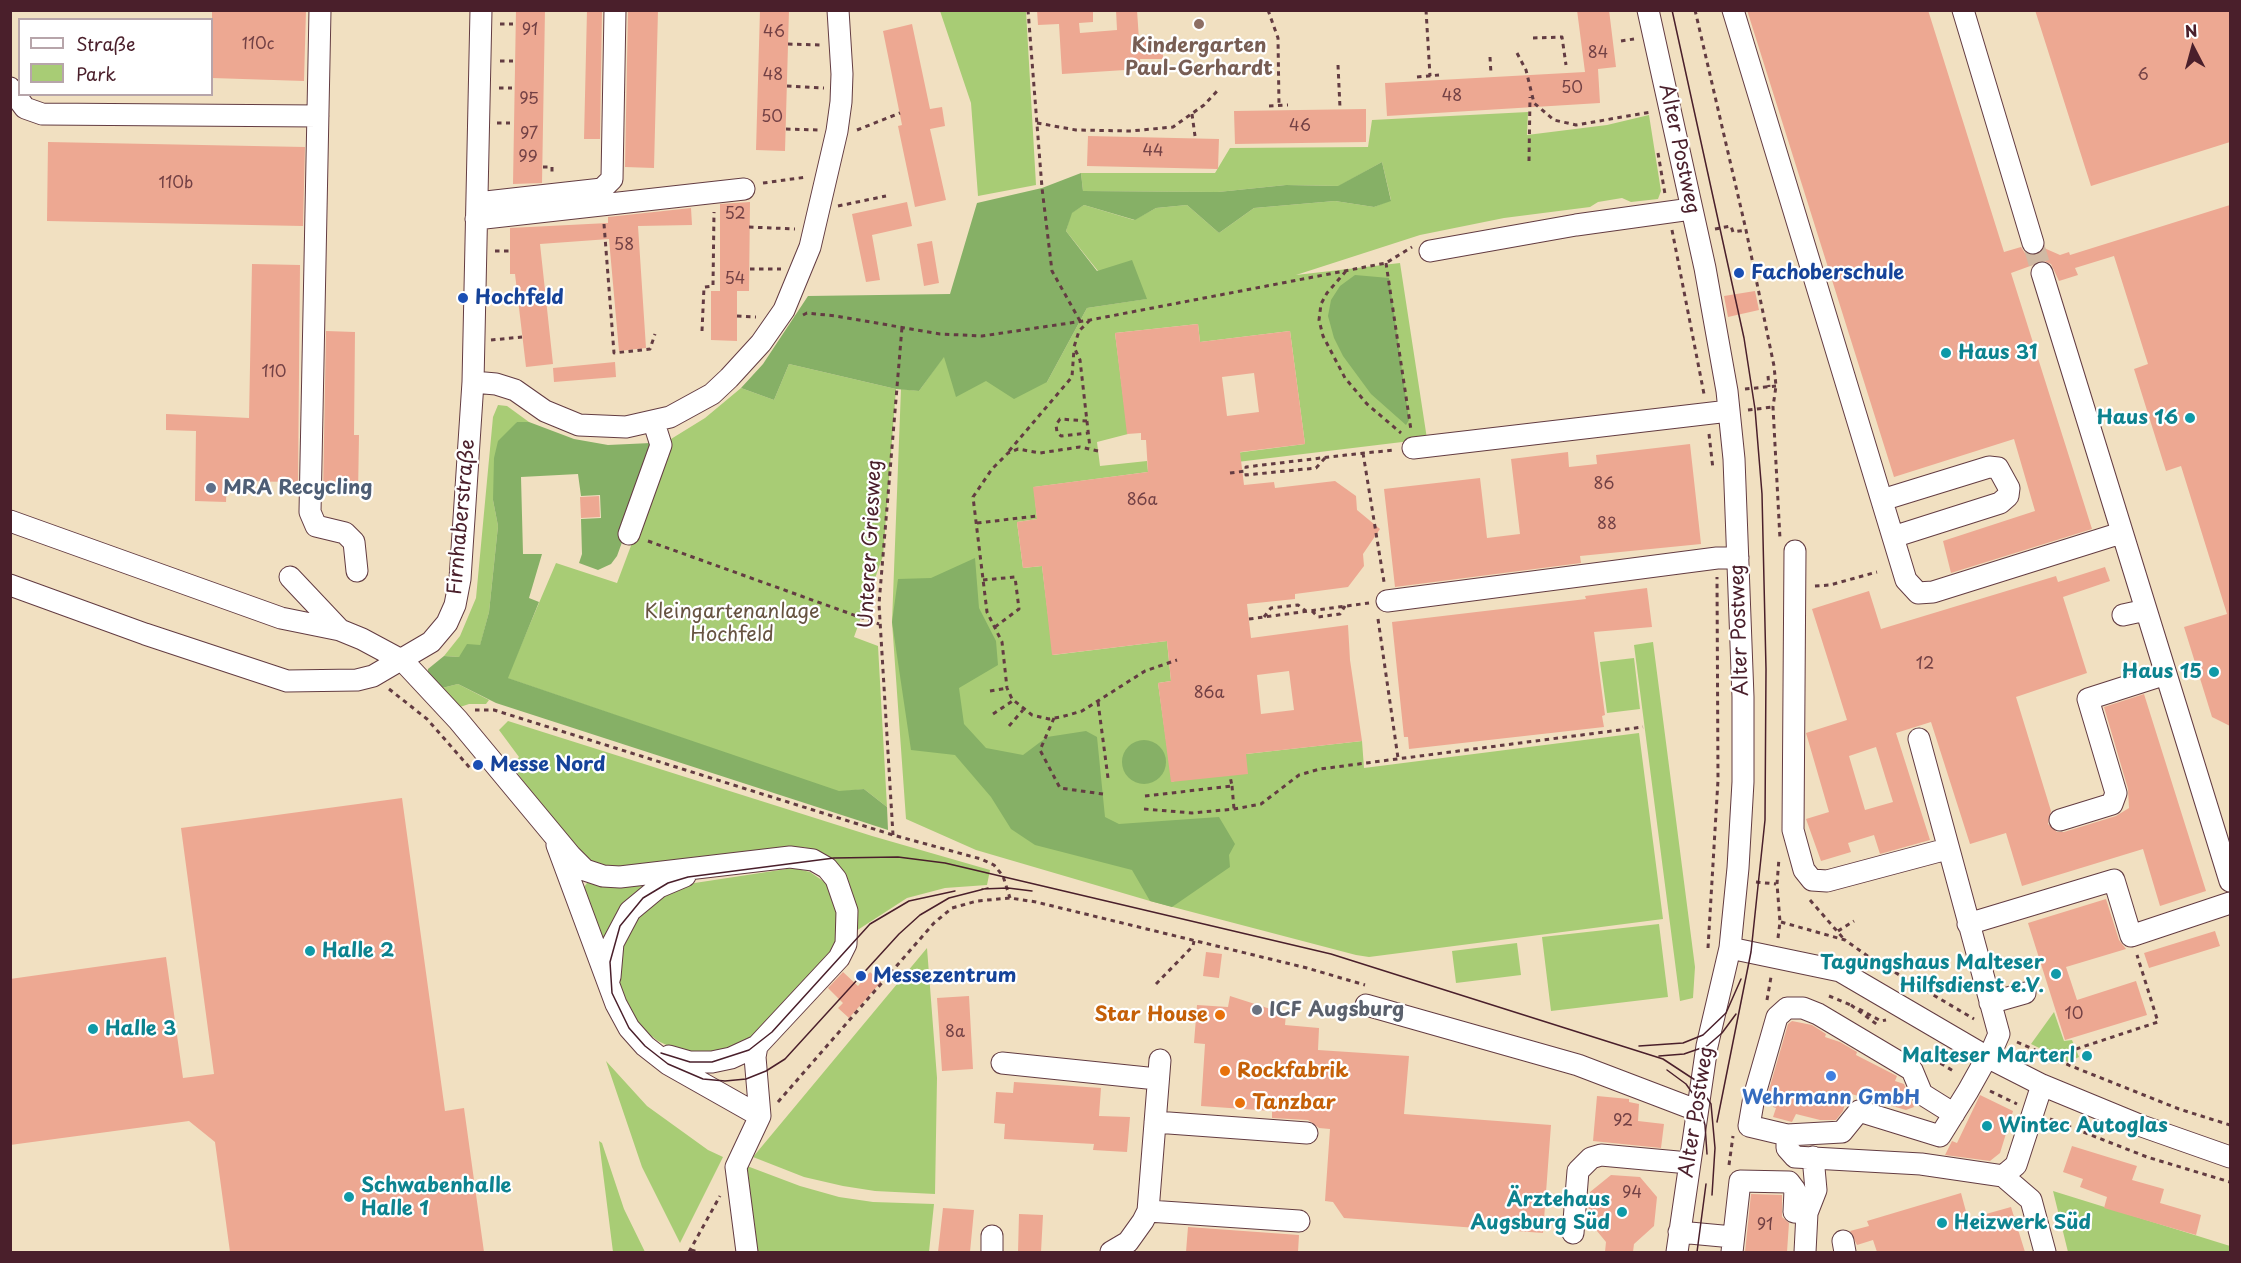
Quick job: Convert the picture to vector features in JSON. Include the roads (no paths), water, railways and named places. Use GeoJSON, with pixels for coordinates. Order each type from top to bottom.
{"type":"FeatureCollection","features":[{"type":"Feature","properties":{"kind":"street"},"geometry":{"type":"LineString","coordinates":[[320,10],[310,512],[316,526],[345,533],[354,542],[357,571]]}},
{"type":"Feature","properties":{"kind":"street","name":"Firnhaberstraße"},"geometry":{"type":"LineString","coordinates":[[10,585],[145,634],[288,681],[357,680],[373,676],[403,661],[431,642],[447,623],[455,605],[460,579],[472,382],[481,10]]}},
{"type":"Feature","properties":{"kind":"street"},"geometry":{"type":"LineString","coordinates":[[477,211],[602,189],[612,179],[615,10]]}},
{"type":"Feature","properties":{"kind":"street"},"geometry":{"type":"LineString","coordinates":[[472,382],[496,384],[515,390],[545,411],[579,425],[626,427],[654,423],[693,406],[729,378],[761,343],[784,310],[803,269],[822,202],[837,131],[842,89],[838,10]]}},
{"type":"Feature","properties":{"kind":"street","name":"Alter Postweg"},"geometry":{"type":"LineString","coordinates":[[1648,10],[1713,307],[1729,411],[1734,459],[1727,558],[1743,783],[1730,948],[1707,1046],[1678,1242]]}},
{"type":"Feature","properties":{"kind":"street"},"geometry":{"type":"LineString","coordinates":[[1733,10],[1906,580],[1918,593],[1933,592],[2121,532]]}},
{"type":"Feature","properties":{"kind":"street"},"geometry":{"type":"LineString","coordinates":[[1963,10],[2033,243]]}},
{"type":"Feature","properties":{"kind":"street"},"geometry":{"type":"LineString","coordinates":[[10,88],[25,108],[42,114],[318,116]]}},
{"type":"Feature","properties":{"kind":"street"},"geometry":{"type":"LineString","coordinates":[[477,211],[603,207],[744,189]]}},
{"type":"Feature","properties":{"kind":"street"},"geometry":{"type":"LineString","coordinates":[[1430,251],[1576,225],[1691,209]]}},
{"type":"Feature","properties":{"kind":"street"},"geometry":{"type":"LineString","coordinates":[[2042,273],[2230,881]]}},
{"type":"Feature","properties":{"kind":"street"},"geometry":{"type":"LineString","coordinates":[[1412,442],[1729,411]]}},
{"type":"Feature","properties":{"kind":"street"},"geometry":{"type":"LineString","coordinates":[[629,534],[661,446],[654,423]]}},
{"type":"Feature","properties":{"kind":"street"},"geometry":{"type":"LineString","coordinates":[[1882,500],[1989,466],[1998,468],[2009,488],[2008,496],[2000,503],[1893,537]]}},
{"type":"Feature","properties":{"kind":"street"},"geometry":{"type":"LineString","coordinates":[[10,521],[282,618],[339,630],[362,639],[403,661],[458,720],[585,870],[603,876],[620,877],[790,857],[813,860],[826,868],[836,879],[847,911],[846,944],[839,958],[757,1046],[721,1061],[681,1060],[646,1044],[622,1016]]}},
{"type":"Feature","properties":{"kind":"street"},"geometry":{"type":"LineString","coordinates":[[1795,551],[1797,586],[1793,830],[1804,870],[1812,880],[1827,881],[1947,849]]}},
{"type":"Feature","properties":{"kind":"street"},"geometry":{"type":"LineString","coordinates":[[1381,601],[1727,558]]}},
{"type":"Feature","properties":{"kind":"street"},"geometry":{"type":"LineString","coordinates":[[290,577],[339,630]]}},
{"type":"Feature","properties":{"kind":"street"},"geometry":{"type":"LineString","coordinates":[[2123,615],[2146,610]]}},
{"type":"Feature","properties":{"kind":"street"},"geometry":{"type":"LineString","coordinates":[[2060,820],[2112,804],[2116,794],[2088,699],[2166,674]]}},
{"type":"Feature","properties":{"kind":"street"},"geometry":{"type":"LineString","coordinates":[[1919,739],[1947,849],[1953,888],[1999,1034],[1988,1057],[1954,1114],[1940,1136],[1859,1111],[1842,1132],[1787,1135],[1749,1125],[1754,1098],[1777,1017],[1787,1008],[1803,1008],[1818,1014],[1912,1070],[1922,1094],[1954,1114]]}},
{"type":"Feature","properties":{"kind":"street"},"geometry":{"type":"LineString","coordinates":[[552,831],[612,993],[622,1016],[637,1038],[659,1058],[760,1116]]}},
{"type":"Feature","properties":{"kind":"street"},"geometry":{"type":"LineString","coordinates":[[612,993],[611,952],[616,934],[630,911],[659,887],[702,867]]}},
{"type":"Feature","properties":{"kind":"street"},"geometry":{"type":"LineString","coordinates":[[1967,930],[2114,880],[2131,936],[2230,903]]}},
{"type":"Feature","properties":{"kind":"street"},"geometry":{"type":"LineString","coordinates":[[1730,948],[1840,971],[1988,1057],[2042,1085],[2139,1125],[2230,1157]]}},
{"type":"Feature","properties":{"kind":"street"},"geometry":{"type":"LineString","coordinates":[[1990,1003],[2025,993]]}},
{"type":"Feature","properties":{"kind":"street"},"geometry":{"type":"LineString","coordinates":[[1370,997],[1578,1065],[1696,1110]]}},
{"type":"Feature","properties":{"kind":"street"},"geometry":{"type":"LineString","coordinates":[[747,1252],[736,1167],[760,1116],[755,1057],[757,1046]]}},
{"type":"Feature","properties":{"kind":"street"},"geometry":{"type":"LineString","coordinates":[[1002,1063],[1159,1070],[1148,1210],[1128,1242],[1111,1252]]}},
{"type":"Feature","properties":{"kind":"street"},"geometry":{"type":"LineString","coordinates":[[2003,1176],[2016,1165],[2042,1085]]}},
{"type":"Feature","properties":{"kind":"street"},"geometry":{"type":"LineString","coordinates":[[1155,1126],[1307,1133]]}},
{"type":"Feature","properties":{"kind":"street"},"geometry":{"type":"LineString","coordinates":[[1787,1135],[1790,1153],[1796,1157],[1813,1156],[1921,1164],[2003,1176],[2031,1200],[2045,1252]]}},
{"type":"Feature","properties":{"kind":"street"},"geometry":{"type":"LineString","coordinates":[[1573,1233],[1578,1171],[1592,1158],[1601,1155],[1689,1163]]}},
{"type":"Feature","properties":{"kind":"street"},"geometry":{"type":"LineString","coordinates":[[1805,1252],[1807,1213],[1816,1190],[1813,1156]]}},
{"type":"Feature","properties":{"kind":"street"},"geometry":{"type":"LineString","coordinates":[[1678,1242],[1732,1245],[1740,1181],[1790,1182],[1795,1190],[1794,1212],[1807,1213]]}},
{"type":"Feature","properties":{"kind":"street"},"geometry":{"type":"LineString","coordinates":[[1148,1210],[1299,1221]]}},
{"type":"Feature","properties":{"kind":"tunnel"},"geometry":{"type":"LineString","coordinates":[[2033,243],[2042,273]]}},
{"type":"Feature","properties":{"kind":"tram line"},"geometry":{"type":"LineString","coordinates":[[1672,10],[1744,338],[1755,409],[1762,494],[1766,669],[1765,820],[1751,952],[1717,1122]]}},
{"type":"Feature","properties":{"kind":"tram line"},"geometry":{"type":"LineString","coordinates":[[988,888],[949,898],[920,915],[899,934],[785,1059],[766,1071],[746,1079],[725,1081],[703,1079],[668,1064],[645,1046],[629,1028],[612,993],[610,962],[620,926],[643,898],[668,883],[688,877],[834,858],[898,857],[945,863],[1331,954],[1663,1059],[1695,1080],[1711,1104],[1715,1148],[1712,1195]]}},
{"type":"Feature","properties":{"kind":"tram line"},"geometry":{"type":"LineString","coordinates":[[982,889],[1008,888],[1032,891]]}},
{"type":"Feature","properties":{"kind":"tram line"},"geometry":{"type":"LineString","coordinates":[[661,1053],[690,1062],[712,1062],[749,1050],[772,1032],[870,924],[909,901],[955,891]]}},
{"type":"Feature","properties":{"kind":"tram line"},"geometry":{"type":"LineString","coordinates":[[1639,1046],[1683,1043],[1703,1035],[1726,1013],[1741,979]]}},
{"type":"Feature","properties":{"kind":"tram line"},"geometry":{"type":"LineString","coordinates":[[1659,1056],[1684,1054],[1707,1046],[1722,1033],[1736,1014]]}},
{"type":"Feature","properties":{"kind":"tram line"},"geometry":{"type":"LineString","coordinates":[[1667,1070],[1686,1084],[1698,1101],[1705,1125],[1707,1154]]}},
{"type":"Feature","properties":{"kind":"tram line"},"geometry":{"type":"LineString","coordinates":[[1697,1252],[1706,1184]]}},
{"type":"Feature","properties":{"kind":"place","name":"Kindergarten Paul-Gerhardt"},"geometry":{"type":"Point","coordinates":[1199,24]}},
{"type":"Feature","properties":{"kind":"place","name":"Fachoberschule"},"geometry":{"type":"Point","coordinates":[1739,273]}},
{"type":"Feature","properties":{"kind":"place","name":"Hochfeld"},"geometry":{"type":"Point","coordinates":[463,298]}},
{"type":"Feature","properties":{"kind":"place","name":"Haus 31"},"geometry":{"type":"Point","coordinates":[1946,353]}},
{"type":"Feature","properties":{"kind":"place","name":"Haus 16"},"geometry":{"type":"Point","coordinates":[2190,418]}},
{"type":"Feature","properties":{"kind":"place","name":"MRA Recycling"},"geometry":{"type":"Point","coordinates":[211,488]}},
{"type":"Feature","properties":{"kind":"place","name":"Haus 15"},"geometry":{"type":"Point","coordinates":[2214,672]}},
{"type":"Feature","properties":{"kind":"place","name":"Messe Nord"},"geometry":{"type":"Point","coordinates":[478,765]}},
{"type":"Feature","properties":{"kind":"place","name":"Halle 2"},"geometry":{"type":"Point","coordinates":[310,951]}},
{"type":"Feature","properties":{"kind":"place","name":"Tagungshaus Malteser Hilfsdienst e.V."},"geometry":{"type":"Point","coordinates":[2056,974]}},
{"type":"Feature","properties":{"kind":"place","name":"Messezentrum"},"geometry":{"type":"Point","coordinates":[861,976]}},
{"type":"Feature","properties":{"kind":"place","name":"ICF Augsburg"},"geometry":{"type":"Point","coordinates":[1257,1010]}},
{"type":"Feature","properties":{"kind":"place","name":"Star House"},"geometry":{"type":"Point","coordinates":[1220,1015]}},
{"type":"Feature","properties":{"kind":"place","name":"Halle 3"},"geometry":{"type":"Point","coordinates":[93,1029]}},
{"type":"Feature","properties":{"kind":"place","name":"Malteser Marterl"},"geometry":{"type":"Point","coordinates":[2087,1056]}},
{"type":"Feature","properties":{"kind":"place","name":"Rockfabrik"},"geometry":{"type":"Point","coordinates":[1225,1071]}},
{"type":"Feature","properties":{"kind":"place","name":"Wehrmann GmbH"},"geometry":{"type":"Point","coordinates":[1831,1076]}},
{"type":"Feature","properties":{"kind":"place","name":"Tanzbar"},"geometry":{"type":"Point","coordinates":[1240,1103]}},
{"type":"Feature","properties":{"kind":"place","name":"Wintec Autoglas"},"geometry":{"type":"Point","coordinates":[1987,1126]}},
{"type":"Feature","properties":{"kind":"place","name":"Schwabenhalle Halle 1"},"geometry":{"type":"Point","coordinates":[349,1197]}},
{"type":"Feature","properties":{"kind":"place","name":"Ärztehaus Augsburg Süd"},"geometry":{"type":"Point","coordinates":[1622,1212]}},
{"type":"Feature","properties":{"kind":"place","name":"Heizwerk Süd"},"geometry":{"type":"Point","coordinates":[1942,1223]}},
{"type":"Feature","properties":{"kind":"park label","name":"Kleingartenanlage Hochfeld"},"geometry":{"type":"Point","coordinates":[732,624]}}]}
